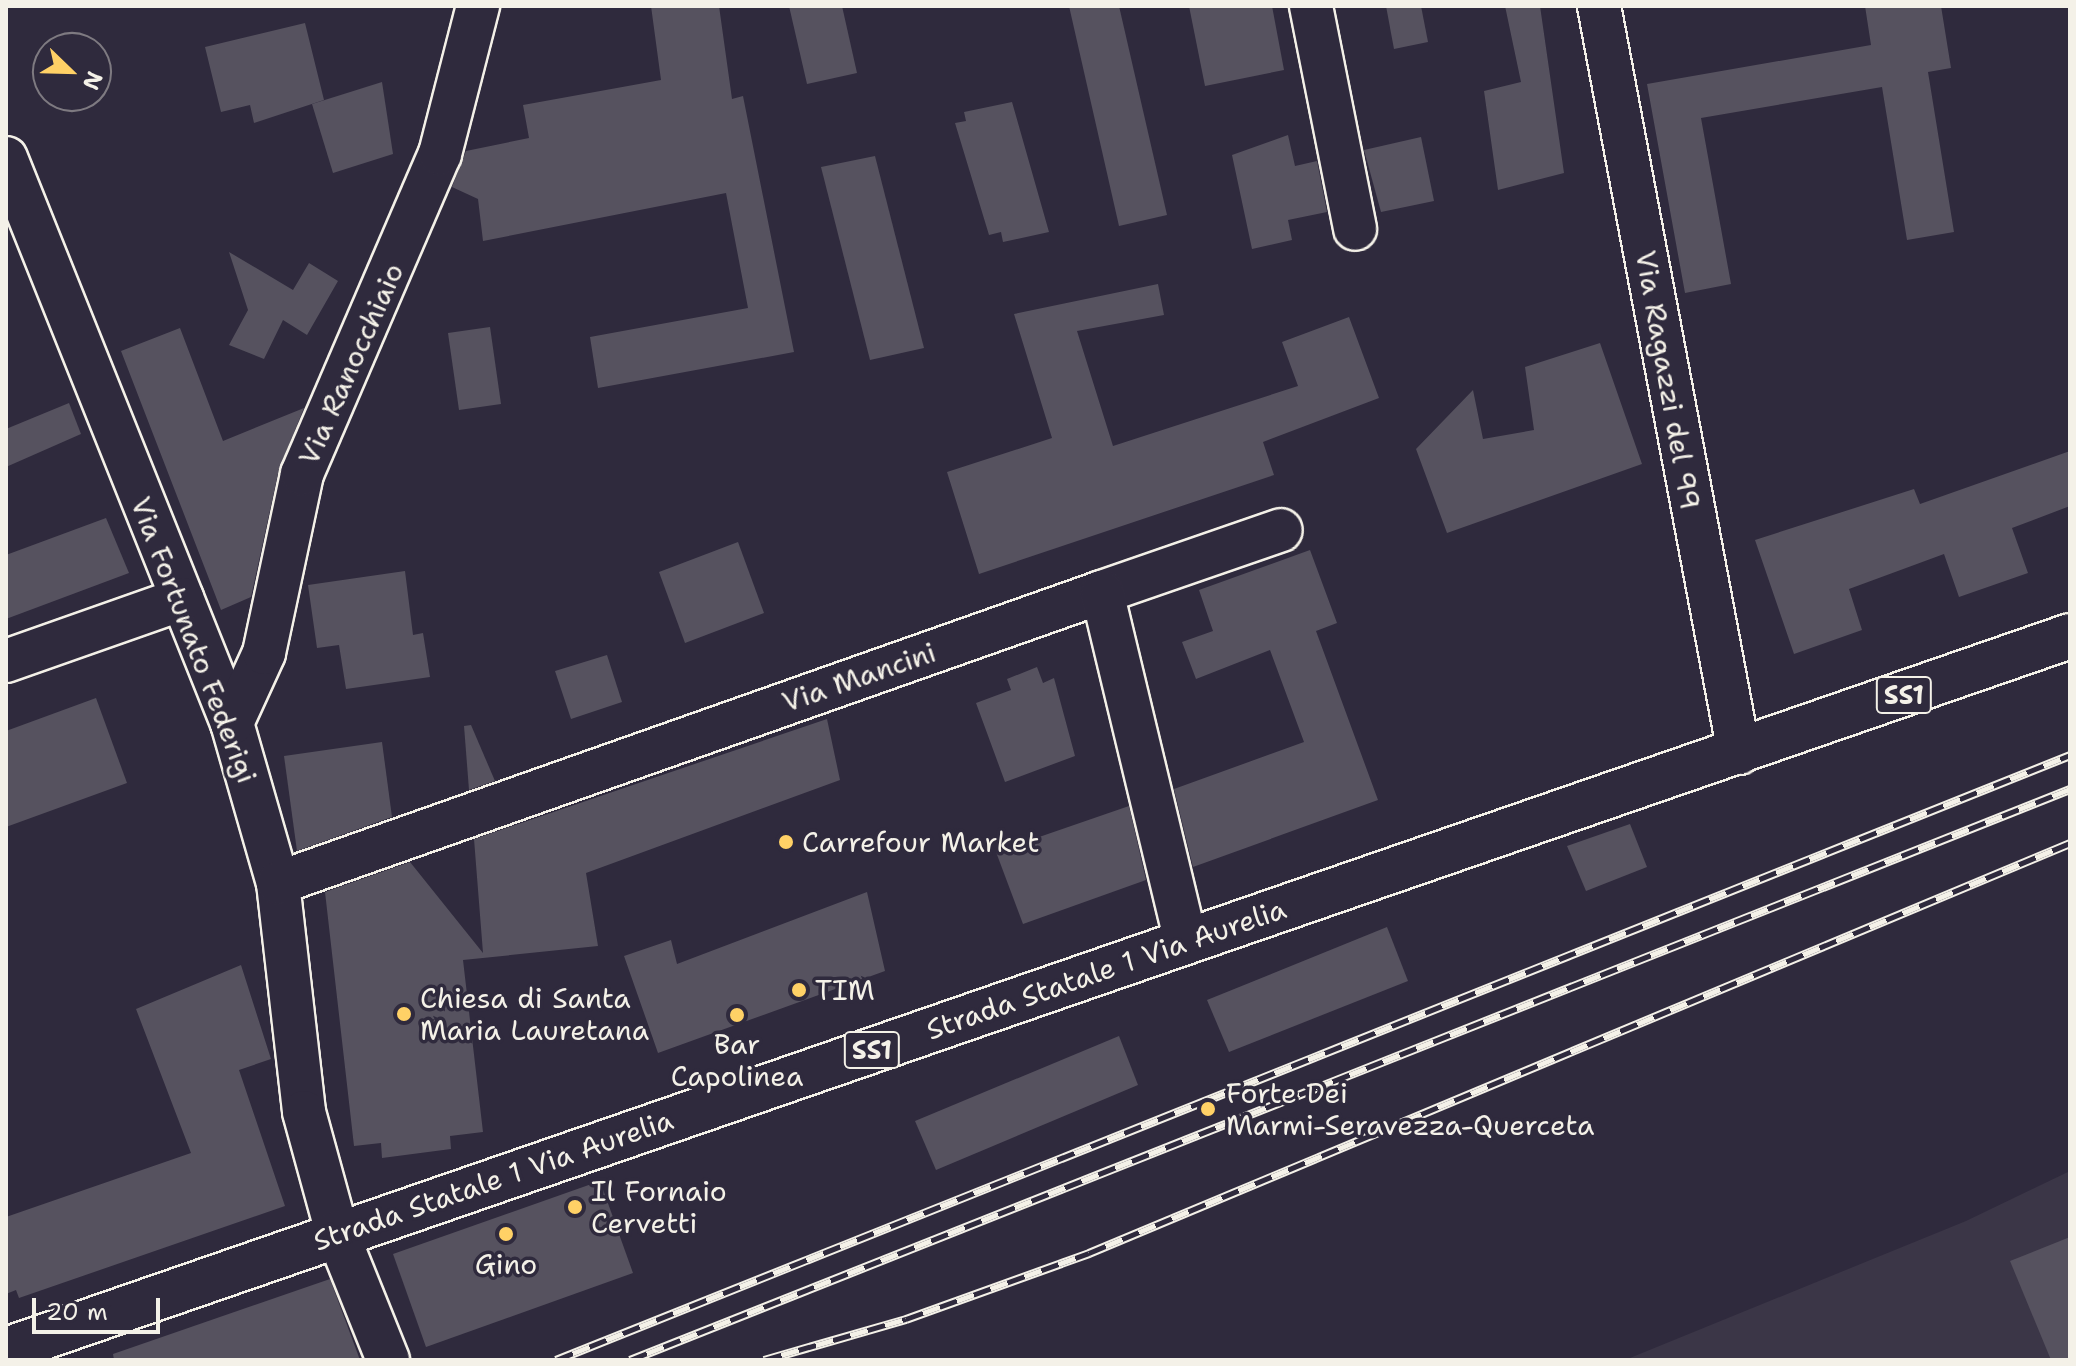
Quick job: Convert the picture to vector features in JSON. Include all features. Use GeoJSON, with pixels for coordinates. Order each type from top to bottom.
{"type":"FeatureCollection","features":[{"type":"Feature","properties":{"kind":"main road","name":"Strada Statale 1 Via Aurelia"},"geometry":{"type":"LineString","coordinates":[[6,1350],[2070,636]]}},
{"type":"Feature","properties":{"kind":"street","name":"Via Ranocchiaio"},"geometry":{"type":"LineString","coordinates":[[232,723],[264,653],[302,474],[440,154],[478,6]]}},
{"type":"Feature","properties":{"kind":"street"},"geometry":{"type":"LineString","coordinates":[[1311,6],[1355,229]]}},
{"type":"Feature","properties":{"kind":"street","name":"Via Ragazzi del 99"},"geometry":{"type":"LineString","coordinates":[[1599,6],[1691,516],[1739,753]]}},
{"type":"Feature","properties":{"kind":"street","name":"Via Fortunato Federigi"},"geometry":{"type":"LineString","coordinates":[[6,158],[232,723],[278,883],[304,1112],[337,1233],[388,1360]]}},
{"type":"Feature","properties":{"kind":"street","name":"Via Mancini"},"geometry":{"type":"LineString","coordinates":[[278,883],[1281,530]]}},
{"type":"Feature","properties":{"kind":"street"},"geometry":{"type":"LineString","coordinates":[[1102,592],[1186,942]]}},
{"type":"Feature","properties":{"kind":"street"},"geometry":{"type":"LineString","coordinates":[[6,661],[182,599]]}},
{"type":"Feature","properties":{"kind":"shaded area"},"geometry":{"type":"Polygon","coordinates":[[[2070,1171],[2070,1360],[1625,1360],[1966,1221],[2070,1171]]]}},
{"type":"Feature","properties":{"kind":"building"},"geometry":{"type":"Polygon","coordinates":[[[651,6],[719,6],[732,99],[743,96],[794,352],[598,388],[590,337],[748,308],[726,193],[483,241],[478,199],[452,187],[466,151],[529,138],[523,105],[661,80],[651,6]]]}},
{"type":"Feature","properties":{"kind":"building"},"geometry":{"type":"Polygon","coordinates":[[[789,6],[842,6],[857,73],[807,84],[789,6]]]}},
{"type":"Feature","properties":{"kind":"building"},"geometry":{"type":"Polygon","coordinates":[[[1069,6],[1119,6],[1167,215],[1119,226],[1069,6]]]}},
{"type":"Feature","properties":{"kind":"building"},"geometry":{"type":"Polygon","coordinates":[[[1189,6],[1272,6],[1284,70],[1205,86],[1189,6]]]}},
{"type":"Feature","properties":{"kind":"building"},"geometry":{"type":"Polygon","coordinates":[[[1386,6],[1421,6],[1428,42],[1394,49],[1386,6]]]}},
{"type":"Feature","properties":{"kind":"building"},"geometry":{"type":"Polygon","coordinates":[[[1505,6],[1540,6],[1564,173],[1498,190],[1484,91],[1521,82],[1505,6]]]}},
{"type":"Feature","properties":{"kind":"building"},"geometry":{"type":"Polygon","coordinates":[[[1865,6],[1941,6],[1951,68],[1928,72],[1954,232],[1907,240],[1882,87],[1701,118],[1731,284],[1685,293],[1647,84],[1871,45],[1865,6]]]}},
{"type":"Feature","properties":{"kind":"building"},"geometry":{"type":"Polygon","coordinates":[[[305,23],[324,100],[254,123],[250,105],[221,112],[205,47],[305,23]]]}},
{"type":"Feature","properties":{"kind":"building"},"geometry":{"type":"Polygon","coordinates":[[[382,82],[393,154],[333,173],[312,104],[382,82]]]}},
{"type":"Feature","properties":{"kind":"building"},"geometry":{"type":"Polygon","coordinates":[[[1012,102],[1049,232],[1003,242],[1001,232],[989,235],[955,123],[966,121],[964,112],[1012,102]]]}},
{"type":"Feature","properties":{"kind":"building"},"geometry":{"type":"Polygon","coordinates":[[[1288,135],[1295,166],[1317,161],[1327,212],[1288,220],[1292,240],[1252,249],[1232,155],[1288,135]]]}},
{"type":"Feature","properties":{"kind":"building"},"geometry":{"type":"Polygon","coordinates":[[[1421,137],[1434,201],[1381,212],[1364,150],[1421,137]]]}},
{"type":"Feature","properties":{"kind":"building"},"geometry":{"type":"Polygon","coordinates":[[[875,156],[924,348],[870,360],[821,167],[875,156]]]}},
{"type":"Feature","properties":{"kind":"building"},"geometry":{"type":"Polygon","coordinates":[[[229,252],[293,290],[309,263],[338,281],[307,335],[283,320],[264,359],[229,345],[248,310],[229,252]]]}},
{"type":"Feature","properties":{"kind":"building"},"geometry":{"type":"Polygon","coordinates":[[[1158,284],[1164,315],[1077,331],[1113,446],[1298,386],[1282,342],[1349,317],[1379,398],[1263,442],[1274,475],[979,574],[947,472],[1052,438],[1014,314],[1158,284]]]}},
{"type":"Feature","properties":{"kind":"building"},"geometry":{"type":"Polygon","coordinates":[[[490,327],[501,404],[459,410],[448,333],[490,327]]]}},
{"type":"Feature","properties":{"kind":"building"},"geometry":{"type":"Polygon","coordinates":[[[180,328],[223,441],[304,408],[279,469],[251,597],[221,610],[121,351],[180,328]]]}},
{"type":"Feature","properties":{"kind":"building"},"geometry":{"type":"Polygon","coordinates":[[[1600,343],[1642,464],[1447,533],[1416,449],[1473,390],[1483,439],[1534,430],[1525,367],[1600,343]]]}},
{"type":"Feature","properties":{"kind":"building"},"geometry":{"type":"Polygon","coordinates":[[[69,403],[81,434],[6,467],[6,429],[69,403]]]}},
{"type":"Feature","properties":{"kind":"building"},"geometry":{"type":"Polygon","coordinates":[[[2070,451],[2070,506],[2012,528],[2028,573],[1959,597],[1944,554],[1849,589],[1862,630],[1794,654],[1755,540],[1914,489],[1920,504],[2070,451]]]}},
{"type":"Feature","properties":{"kind":"building"},"geometry":{"type":"Polygon","coordinates":[[[106,518],[129,573],[6,619],[6,555],[106,518]]]}},
{"type":"Feature","properties":{"kind":"building"},"geometry":{"type":"Polygon","coordinates":[[[738,542],[764,613],[685,643],[659,572],[738,542]]]}},
{"type":"Feature","properties":{"kind":"building"},"geometry":{"type":"Polygon","coordinates":[[[1310,550],[1337,623],[1316,631],[1378,800],[1193,867],[1174,789],[1304,742],[1270,650],[1196,679],[1182,642],[1213,631],[1199,590],[1310,550]]]}},
{"type":"Feature","properties":{"kind":"building"},"geometry":{"type":"Polygon","coordinates":[[[405,571],[413,635],[423,633],[430,677],[346,689],[339,645],[317,648],[308,585],[405,571]]]}},
{"type":"Feature","properties":{"kind":"building"},"geometry":{"type":"Polygon","coordinates":[[[607,655],[622,702],[571,719],[555,671],[607,655]]]}},
{"type":"Feature","properties":{"kind":"building"},"geometry":{"type":"Polygon","coordinates":[[[1037,667],[1043,683],[1054,678],[1075,756],[1005,782],[976,703],[1011,690],[1007,679],[1037,667]]]}},
{"type":"Feature","properties":{"kind":"building"},"geometry":{"type":"Polygon","coordinates":[[[96,698],[127,783],[6,827],[6,731],[96,698]]]}},
{"type":"Feature","properties":{"kind":"building"},"geometry":{"type":"Polygon","coordinates":[[[827,719],[840,780],[586,873],[598,946],[463,960],[483,1132],[450,1136],[451,1149],[382,1158],[381,1143],[354,1146],[325,892],[410,862],[483,953],[474,839],[827,719]]]}},
{"type":"Feature","properties":{"kind":"building"},"geometry":{"type":"Polygon","coordinates":[[[471,725],[495,781],[469,790],[464,726],[471,725]]]}},
{"type":"Feature","properties":{"kind":"building"},"geometry":{"type":"Polygon","coordinates":[[[382,742],[392,817],[297,851],[284,756],[382,742]]]}},
{"type":"Feature","properties":{"kind":"building"},"geometry":{"type":"Polygon","coordinates":[[[1129,806],[1146,880],[1023,924],[996,852],[1129,806]]]}},
{"type":"Feature","properties":{"kind":"building"},"geometry":{"type":"Polygon","coordinates":[[[1630,824],[1647,867],[1586,891],[1567,846],[1630,824]]]}},
{"type":"Feature","properties":{"kind":"building"},"geometry":{"type":"Polygon","coordinates":[[[867,892],[885,971],[658,1053],[624,956],[671,940],[677,964],[867,892]]]}},
{"type":"Feature","properties":{"kind":"building","name":"Forte Dei Marmi-Seravezza-Querceta"},"geometry":{"type":"Polygon","coordinates":[[[1387,927],[1408,981],[1229,1052],[1207,1000],[1387,927]]]}},
{"type":"Feature","properties":{"kind":"building"},"geometry":{"type":"Polygon","coordinates":[[[241,965],[271,1059],[239,1070],[285,1206],[19,1298],[16,1290],[6,1294],[6,1217],[191,1153],[136,1009],[241,965]]]}},
{"type":"Feature","properties":{"kind":"building"},"geometry":{"type":"Polygon","coordinates":[[[1119,1036],[1138,1085],[936,1170],[915,1121],[1119,1036]]]}},
{"type":"Feature","properties":{"kind":"building"},"geometry":{"type":"Polygon","coordinates":[[[600,1181],[633,1273],[426,1347],[393,1254],[600,1181]]]}},
{"type":"Feature","properties":{"kind":"building"},"geometry":{"type":"Polygon","coordinates":[[[2070,1237],[2070,1360],[2051,1360],[2010,1261],[2070,1237]]]}},
{"type":"Feature","properties":{"kind":"building"},"geometry":{"type":"Polygon","coordinates":[[[330,1279],[360,1360],[114,1360],[113,1354],[330,1279]]]}},
{"type":"Feature","properties":{"kind":"railway"},"geometry":{"type":"LineString","coordinates":[[556,1360],[2070,755]]}},
{"type":"Feature","properties":{"kind":"railway"},"geometry":{"type":"LineString","coordinates":[[630,1360],[2070,789]]}},
{"type":"Feature","properties":{"kind":"railway"},"geometry":{"type":"LineString","coordinates":[[764,1360],[906,1319],[1089,1253],[2070,843]]}},
{"type":"Feature","properties":{"kind":"place","name":"Carrefour Market"},"geometry":{"type":"Point","coordinates":[786,842]}},
{"type":"Feature","properties":{"kind":"place","name":"TIM"},"geometry":{"type":"Point","coordinates":[799,990]}},
{"type":"Feature","properties":{"kind":"place","name":"Chiesa di Santa Maria Lauretana"},"geometry":{"type":"Point","coordinates":[404,1014]}},
{"type":"Feature","properties":{"kind":"place","name":"Bar Capolinea"},"geometry":{"type":"Point","coordinates":[737,1015]}},
{"type":"Feature","properties":{"kind":"place","name":"Forte Dei Marmi-Seravezza-Querceta"},"geometry":{"type":"Point","coordinates":[1208,1109]}},
{"type":"Feature","properties":{"kind":"place","name":"Il Fornaio Cervetti"},"geometry":{"type":"Point","coordinates":[575,1207]}},
{"type":"Feature","properties":{"kind":"place","name":"Gino"},"geometry":{"type":"Point","coordinates":[506,1234]}}]}
